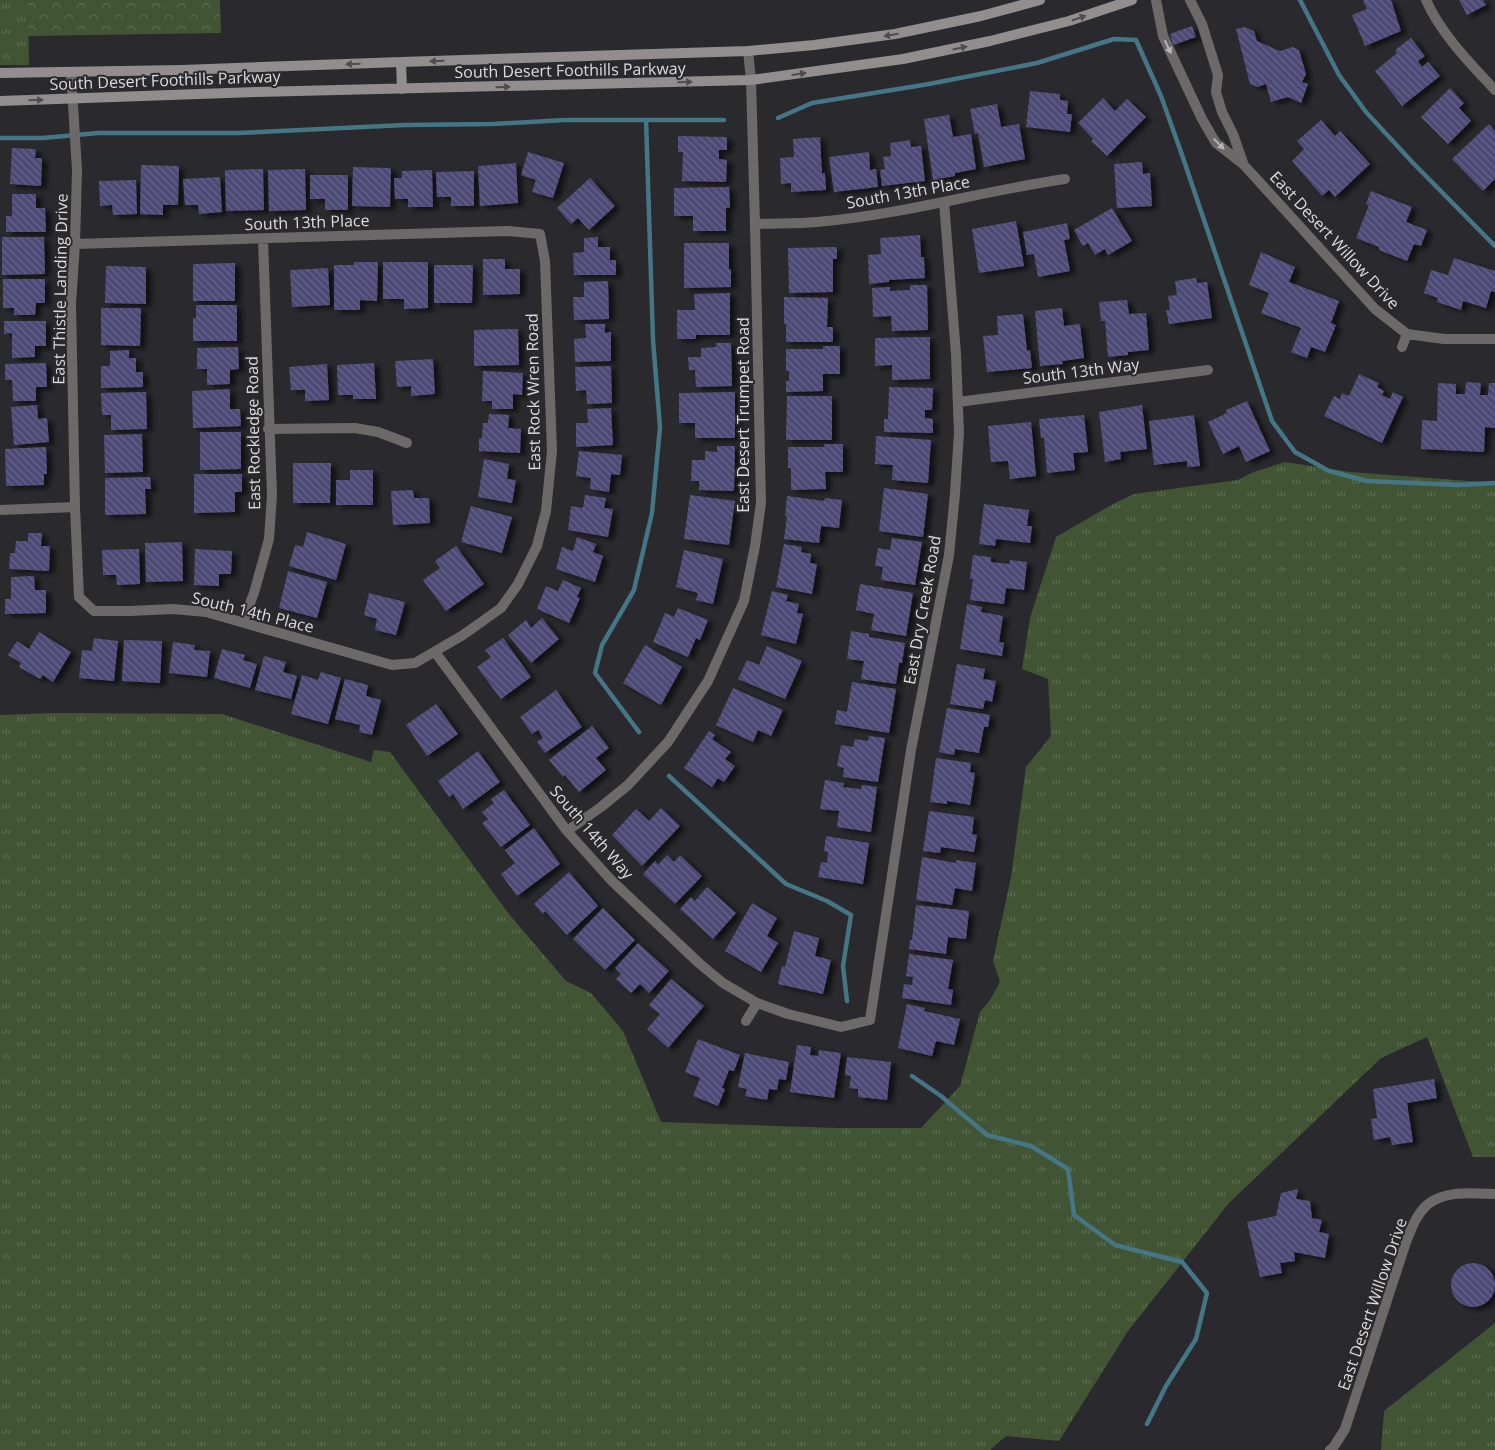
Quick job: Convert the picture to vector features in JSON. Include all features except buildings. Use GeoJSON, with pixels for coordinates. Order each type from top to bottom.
{"type":"FeatureCollection","features":[{"type":"Feature","properties":{"kind":"street","name":"South Desert Foothills Parkway"},"geometry":{"type":"LineString","coordinates":[[0,74],[182,70],[748,51],[814,45],[895,34],[981,16],[1040,0]]}},
{"type":"Feature","properties":{"kind":"street","name":"South Desert Foothills Parkway"},"geometry":{"type":"LineString","coordinates":[[0,101],[257,92],[751,80],[903,59],[990,41],[1069,21],[1132,0]]}},
{"type":"Feature","properties":{"kind":"street","name":"East Desert Willow Drive"},"geometry":{"type":"LineString","coordinates":[[1156,0],[1163,36],[1202,119],[1216,144],[1243,164],[1375,309],[1407,334]]}},
{"type":"Feature","properties":{"kind":"street","name":"East Desert Willow Drive"},"geometry":{"type":"LineString","coordinates":[[1190,0],[1202,24],[1218,75],[1216,92],[1243,164]]}},
{"type":"Feature","properties":{"kind":"street"},"geometry":{"type":"LineString","coordinates":[[1426,0],[1431,12],[1462,55],[1495,90]]}},
{"type":"Feature","properties":{"kind":"street","name":"East Desert Trumpet Road"},"geometry":{"type":"LineString","coordinates":[[567,831],[602,807],[628,785],[668,742],[708,681],[744,601],[761,503],[751,80],[748,51]]}},
{"type":"Feature","properties":{"kind":"street"},"geometry":{"type":"LineString","coordinates":[[402,62],[402,89]]}},
{"type":"Feature","properties":{"kind":"street","name":"East Thistle Landing Drive"},"geometry":{"type":"LineString","coordinates":[[71,72],[77,170],[71,304],[75,507]]}},
{"type":"Feature","properties":{"kind":"street","name":"South 13th Place"},"geometry":{"type":"LineString","coordinates":[[755,224],[817,222],[893,212],[1022,185],[1065,179]]}},
{"type":"Feature","properties":{"kind":"street","name":"East Dry Creek Road"},"geometry":{"type":"LineString","coordinates":[[870,1020],[912,750],[949,555],[955,494],[959,433],[958,402],[944,202]]}},
{"type":"Feature","properties":{"kind":"street","name":"South 13th Place"},"geometry":{"type":"LineString","coordinates":[[75,244],[508,231],[540,234]]}},
{"type":"Feature","properties":{"kind":"street","name":"East Rock Wren Road"},"geometry":{"type":"LineString","coordinates":[[434,652],[463,636],[501,608],[518,584],[537,546],[546,511],[552,451],[545,261],[540,234]]}},
{"type":"Feature","properties":{"kind":"street","name":"East Rockledge Road"},"geometry":{"type":"LineString","coordinates":[[243,622],[254,593],[269,538],[272,495],[262,239]]}},
{"type":"Feature","properties":{"kind":"street"},"geometry":{"type":"LineString","coordinates":[[1402,347],[1407,334],[1444,339],[1495,339]]}},
{"type":"Feature","properties":{"kind":"street","name":"South 13th Way"},"geometry":{"type":"LineString","coordinates":[[958,402],[1208,370]]}},
{"type":"Feature","properties":{"kind":"street"},"geometry":{"type":"LineString","coordinates":[[268,429],[355,428],[378,432],[406,443]]}},
{"type":"Feature","properties":{"kind":"street"},"geometry":{"type":"LineString","coordinates":[[0,510],[75,507]]}},
{"type":"Feature","properties":{"kind":"street","name":"South 14th Place"},"geometry":{"type":"LineString","coordinates":[[75,507],[79,597],[94,611],[130,612],[173,609],[206,612],[392,665],[415,663],[434,652]]}},
{"type":"Feature","properties":{"kind":"street","name":"South 14th Way"},"geometry":{"type":"LineString","coordinates":[[434,652],[567,831],[611,880],[700,964],[723,983],[757,1003],[788,1014],[841,1027],[870,1020]]}},
{"type":"Feature","properties":{"kind":"street"},"geometry":{"type":"LineString","coordinates":[[746,1021],[757,1003]]}},
{"type":"Feature","properties":{"kind":"street","name":"East Desert Willow Drive"},"geometry":{"type":"LineString","coordinates":[[1330,1450],[1345,1429],[1374,1336],[1414,1222],[1427,1205],[1445,1196],[1468,1192],[1495,1194]]}},
{"type":"Feature","properties":{"kind":"green space"},"geometry":{"type":"Polygon","coordinates":[[[0,0],[28,0],[29,65],[0,65],[0,0]]]}},
{"type":"Feature","properties":{"kind":"green space"},"geometry":{"type":"Polygon","coordinates":[[[28,0],[220,0],[221,33],[28,36],[28,0]]]}},
{"type":"Feature","properties":{"kind":"green space"},"geometry":{"type":"Polygon","coordinates":[[[1285,462],[1350,472],[1495,483],[1495,1157],[1473,1157],[1427,1037],[1381,1058],[1229,1203],[1128,1331],[1059,1441],[1006,1436],[990,1450],[0,1450],[0,715],[54,713],[222,714],[371,762],[374,750],[390,752],[509,914],[566,981],[591,993],[623,1031],[661,1122],[837,1128],[921,1128],[960,1086],[980,1012],[990,1000],[1000,982],[993,961],[1011,877],[1026,767],[1051,736],[1048,679],[1022,669],[1030,618],[1056,537],[1134,494],[1238,480],[1251,473],[1285,462]]]}},
{"type":"Feature","properties":{"kind":"green space"},"geometry":{"type":"Polygon","coordinates":[[[1495,1323],[1495,1450],[1381,1450],[1384,1411],[1495,1323]]]}},
{"type":"Feature","properties":{"kind":"waterway"},"geometry":{"type":"LineString","coordinates":[[1300,0],[1339,75],[1366,112],[1495,246]]}},
{"type":"Feature","properties":{"kind":"waterway"},"geometry":{"type":"LineString","coordinates":[[778,118],[812,103],[929,84],[1037,63],[1114,39],[1136,40],[1161,96],[1181,152],[1272,421],[1295,452],[1329,471],[1367,481],[1458,485],[1495,483]]}},
{"type":"Feature","properties":{"kind":"waterway"},"geometry":{"type":"LineString","coordinates":[[0,138],[43,138],[98,133],[238,133],[565,120],[724,120]]}},
{"type":"Feature","properties":{"kind":"waterway"},"geometry":{"type":"LineString","coordinates":[[639,732],[595,673],[602,645],[634,590],[652,513],[660,427],[653,340],[646,120]]}},
{"type":"Feature","properties":{"kind":"waterway"},"geometry":{"type":"LineString","coordinates":[[669,776],[786,884],[827,901],[851,915],[843,966],[847,1001]]}},
{"type":"Feature","properties":{"kind":"waterway"},"geometry":{"type":"LineString","coordinates":[[912,1076],[941,1096],[987,1135],[1031,1146],[1068,1169],[1074,1215],[1115,1245],[1182,1262],[1207,1293],[1196,1339],[1166,1386],[1147,1424]]}}]}
